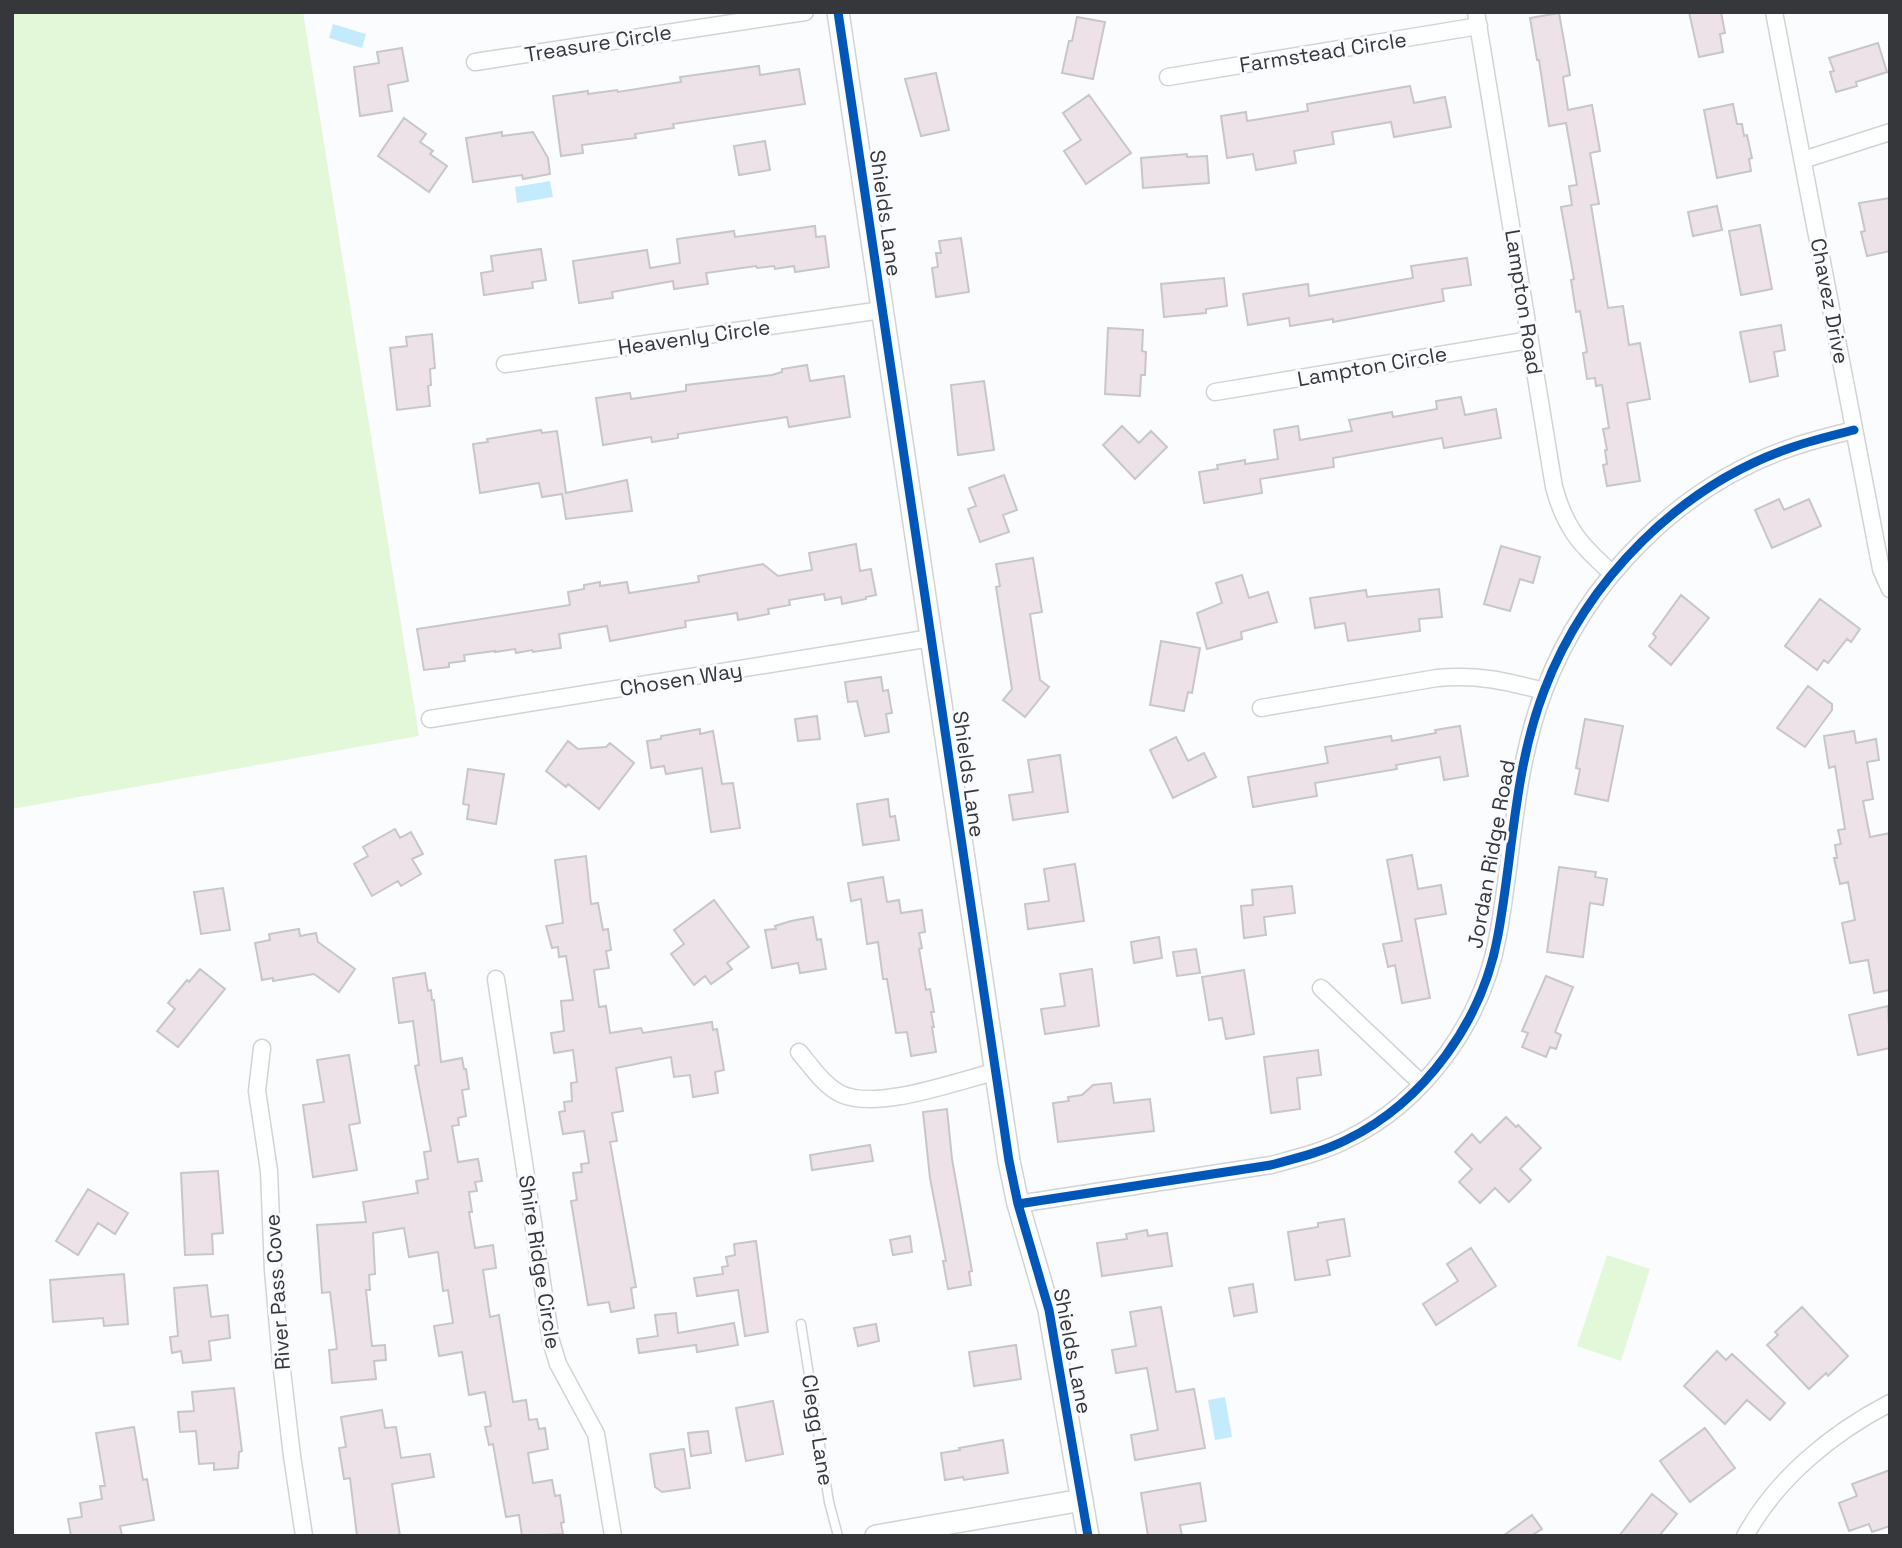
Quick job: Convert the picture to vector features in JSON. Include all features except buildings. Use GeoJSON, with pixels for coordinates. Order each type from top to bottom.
{"type":"FeatureCollection","features":[{"type":"Feature","properties":{"kind":"main road","name":"Shields Lane"},"geometry":{"type":"LineString","coordinates":[[838,12],[1011,1172],[1049,1310],[1088,1536]]}},
{"type":"Feature","properties":{"kind":"main road"},"geometry":{"type":"LineString","coordinates":[[876,1536],[1082,1500]]}},
{"type":"Feature","properties":{"kind":"street","name":"Treasure Circle"},"geometry":{"type":"LineString","coordinates":[[475,62],[805,12]]}},
{"type":"Feature","properties":{"kind":"street","name":"Chavez Drive"},"geometry":{"type":"LineString","coordinates":[[1774,12],[1881,569],[1890,589]]}},
{"type":"Feature","properties":{"kind":"street","name":"Farmstead Circle"},"geometry":{"type":"LineString","coordinates":[[1168,77],[1478,19]]}},
{"type":"Feature","properties":{"kind":"street","name":"Lampton Road"},"geometry":{"type":"LineString","coordinates":[[1478,19],[1554,487],[1570,531],[1586,550],[1612,573]]}},
{"type":"Feature","properties":{"kind":"street"},"geometry":{"type":"LineString","coordinates":[[1802,160],[1890,132]]}},
{"type":"Feature","properties":{"kind":"street","name":"Heavenly Circle"},"geometry":{"type":"LineString","coordinates":[[505,364],[882,310]]}},
{"type":"Feature","properties":{"kind":"street","name":"Lampton Circle"},"geometry":{"type":"LineString","coordinates":[[1215,393],[1530,340]]}},
{"type":"Feature","properties":{"kind":"street","name":"Jordan Ridge Road"},"geometry":{"type":"LineString","coordinates":[[1018,1204],[1271,1165],[1310,1155],[1347,1140],[1381,1120],[1422,1084],[1449,1052],[1470,1016],[1487,977],[1498,937],[1528,743],[1544,691],[1586,609],[1612,573],[1649,535],[1684,505],[1720,482],[1792,447],[1854,430]]}},
{"type":"Feature","properties":{"kind":"street","name":"Chosen Way"},"geometry":{"type":"LineString","coordinates":[[430,719],[931,638]]}},
{"type":"Feature","properties":{"kind":"street"},"geometry":{"type":"LineString","coordinates":[[1261,708],[1464,675],[1491,677],[1544,691]]}},
{"type":"Feature","properties":{"kind":"street","name":"Shire Ridge Circle"},"geometry":{"type":"LineString","coordinates":[[496,979],[551,1341],[558,1364],[596,1434],[613,1536]]}},
{"type":"Feature","properties":{"kind":"street"},"geometry":{"type":"LineString","coordinates":[[1321,988],[1422,1084]]}},
{"type":"Feature","properties":{"kind":"street","name":"River Pass Cove"},"geometry":{"type":"LineString","coordinates":[[262,1048],[257,1091],[269,1171],[281,1362],[304,1536]]}},
{"type":"Feature","properties":{"kind":"street"},"geometry":{"type":"LineString","coordinates":[[799,1052],[827,1084],[839,1093],[854,1098],[903,1095],[995,1072]]}},
{"type":"Feature","properties":{"kind":"street"},"geometry":{"type":"LineString","coordinates":[[1745,1536],[1782,1486],[1803,1463],[1848,1427],[1890,1404]]}},
{"type":"Feature","properties":{"kind":"lane","name":"Clegg Lane"},"geometry":{"type":"LineString","coordinates":[[801,1324],[838,1536]]}},
{"type":"Feature","properties":{"kind":"green space"},"geometry":{"type":"Polygon","coordinates":[[[12,12],[303,12],[419,736],[12,809],[12,12]]]}},
{"type":"Feature","properties":{"kind":"green space"},"geometry":{"type":"Polygon","coordinates":[[[1607,1255],[1650,1269],[1621,1361],[1577,1346],[1607,1255]]]}},
{"type":"Feature","properties":{"kind":"water"},"geometry":{"type":"Polygon","coordinates":[[[333,24],[366,34],[362,48],[329,38],[333,24]]]}},
{"type":"Feature","properties":{"kind":"water"},"geometry":{"type":"Polygon","coordinates":[[[550,181],[553,197],[517,203],[515,187],[550,181]]]}},
{"type":"Feature","properties":{"kind":"water"},"geometry":{"type":"Polygon","coordinates":[[[1225,1397],[1232,1437],[1215,1440],[1208,1400],[1225,1397]]]}},
{"type":"Feature","properties":{"kind":"cycle path"},"geometry":{"type":"LineString","coordinates":[[838,12],[1009,1161],[1018,1204],[1049,1310],[1088,1536]]}},
{"type":"Feature","properties":{"kind":"cycle path"},"geometry":{"type":"LineString","coordinates":[[1018,1204],[1271,1165],[1346,1140],[1375,1124],[1401,1104],[1425,1081],[1446,1055],[1479,998],[1498,935],[1520,781],[1534,721],[1562,650],[1585,611],[1611,575],[1642,542],[1676,512],[1712,486],[1752,464],[1793,447],[1854,430]]}}]}
